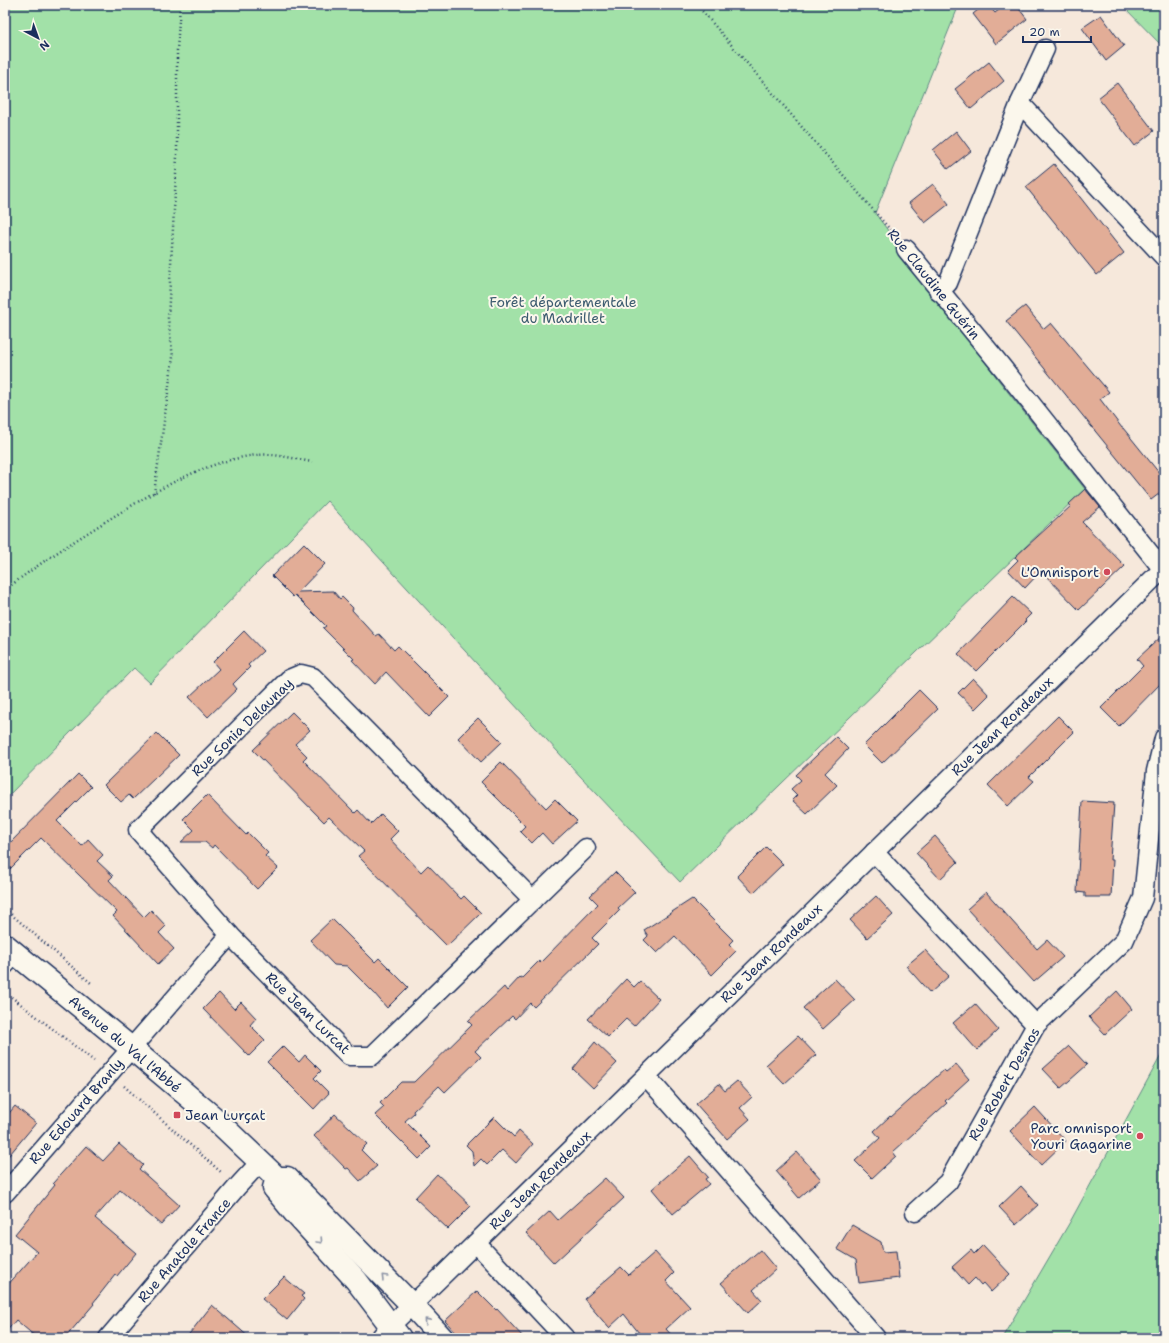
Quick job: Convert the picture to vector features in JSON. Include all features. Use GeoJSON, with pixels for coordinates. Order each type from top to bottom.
{"type":"FeatureCollection","features":[{"type":"Feature","properties":{"kind":"main road","name":"Avenue du Val l'Abbé"},"geometry":{"type":"LineString","coordinates":[[8,955],[131,1048],[213,1117],[277,1178],[287,1178],[412,1305],[442,1338]]}},
{"type":"Feature","properties":{"kind":"main road"},"geometry":{"type":"LineString","coordinates":[[277,1178],[274,1188],[356,1280],[390,1334]]}},
{"type":"Feature","properties":{"kind":"street"},"geometry":{"type":"LineString","coordinates":[[939,292],[948,283],[1020,103],[1045,49]]}},
{"type":"Feature","properties":{"kind":"street"},"geometry":{"type":"LineString","coordinates":[[1020,103],[1164,257]]}},
{"type":"Feature","properties":{"kind":"street","name":"Rue Claudine Guérin"},"geometry":{"type":"LineString","coordinates":[[906,249],[939,292],[1002,367],[1164,569]]}},
{"type":"Feature","properties":{"kind":"street","name":"Rue Jean Rondeaux"},"geometry":{"type":"LineString","coordinates":[[390,1334],[412,1305],[1164,569]]}},
{"type":"Feature","properties":{"kind":"street","name":"Rue Sonia Delaunay"},"geometry":{"type":"LineString","coordinates":[[230,935],[138,830],[289,679],[301,674],[313,676],[533,900]]}},
{"type":"Feature","properties":{"kind":"street","name":"Rue Robert Desnos"},"geometry":{"type":"LineString","coordinates":[[916,1212],[948,1182],[1036,1025],[1124,940],[1143,898],[1156,771],[1164,738]]}},
{"type":"Feature","properties":{"kind":"street","name":"Rue Jean Lurcat"},"geometry":{"type":"LineString","coordinates":[[230,935],[349,1056],[372,1056],[586,848]]}},
{"type":"Feature","properties":{"kind":"street"},"geometry":{"type":"LineString","coordinates":[[874,852],[1036,1025]]}},
{"type":"Feature","properties":{"kind":"street"},"geometry":{"type":"LineString","coordinates":[[131,1048],[230,935]]}},
{"type":"Feature","properties":{"kind":"street","name":"Rue Edouard Branly"},"geometry":{"type":"LineString","coordinates":[[5,1193],[131,1048]]}},
{"type":"Feature","properties":{"kind":"street"},"geometry":{"type":"LineString","coordinates":[[646,1076],[876,1338]]}},
{"type":"Feature","properties":{"kind":"street","name":"Rue Anatole France"},"geometry":{"type":"LineString","coordinates":[[108,1338],[260,1162]]}},
{"type":"Feature","properties":{"kind":"street"},"geometry":{"type":"LineString","coordinates":[[476,1243],[565,1338]]}},
{"type":"Feature","properties":{"kind":"path"},"geometry":{"type":"LineString","coordinates":[[154,493],[173,358],[168,318],[177,156],[180,5]]}},
{"type":"Feature","properties":{"kind":"path","name":"Rue Claudine Guérin"},"geometry":{"type":"LineString","coordinates":[[697,5],[906,249]]}},
{"type":"Feature","properties":{"kind":"path"},"geometry":{"type":"LineString","coordinates":[[5,590],[74,541],[154,493],[189,475],[218,464],[259,454],[312,462]]}},
{"type":"Feature","properties":{"kind":"green space","name":"Forêt départementale du Madrillet"},"geometry":{"type":"Polygon","coordinates":[[[5,5],[959,5],[875,213],[1000,382],[1085,489],[680,882],[581,777],[327,501],[150,683],[134,668],[5,799],[5,5]]]}},
{"type":"Feature","properties":{"kind":"green space"},"geometry":{"type":"Polygon","coordinates":[[[1122,5],[1164,5],[1164,48],[1122,5]]]}},
{"type":"Feature","properties":{"kind":"green space","name":"Parc omnisport Youri Gagarine"},"geometry":{"type":"Polygon","coordinates":[[[1164,1050],[1164,1338],[1002,1338],[1070,1222],[1164,1050]]]}},
{"type":"Feature","properties":{"kind":"building"},"geometry":{"type":"Polygon","coordinates":[[[984,5],[988,5],[995,13],[1005,5],[1016,5],[1027,19],[996,44],[973,14],[984,5]]]}},
{"type":"Feature","properties":{"kind":"building"},"geometry":{"type":"Polygon","coordinates":[[[1101,15],[1124,46],[1106,61],[1082,28],[1101,15]]]}},
{"type":"Feature","properties":{"kind":"building"},"geometry":{"type":"Polygon","coordinates":[[[989,62],[1004,81],[971,109],[955,89],[989,62]]]}},
{"type":"Feature","properties":{"kind":"building"},"geometry":{"type":"Polygon","coordinates":[[[1117,83],[1154,131],[1135,146],[1098,98],[1117,83]]]}},
{"type":"Feature","properties":{"kind":"building"},"geometry":{"type":"Polygon","coordinates":[[[956,131],[971,151],[948,169],[933,150],[956,131]]]}},
{"type":"Feature","properties":{"kind":"building"},"geometry":{"type":"Polygon","coordinates":[[[1054,164],[1124,253],[1097,275],[1026,187],[1054,164]]]}},
{"type":"Feature","properties":{"kind":"building"},"geometry":{"type":"Polygon","coordinates":[[[933,184],[949,204],[925,223],[909,203],[933,184]]]}},
{"type":"Feature","properties":{"kind":"building"},"geometry":{"type":"Polygon","coordinates":[[[1025,306],[1044,329],[1051,323],[1109,392],[1100,399],[1164,479],[1164,490],[1151,500],[1006,321],[1025,306]]]}},
{"type":"Feature","properties":{"kind":"building"},"geometry":{"type":"Polygon","coordinates":[[[1085,489],[1100,507],[1082,522],[1125,566],[1079,610],[1041,571],[1025,588],[1008,570],[1018,560],[1015,557],[1071,506],[1069,504],[1085,489]]]}},
{"type":"Feature","properties":{"kind":"building"},"geometry":{"type":"Polygon","coordinates":[[[304,543],[325,564],[298,592],[333,591],[340,599],[342,597],[353,608],[352,610],[376,636],[379,634],[394,650],[398,646],[449,697],[429,717],[386,672],[375,684],[352,660],[354,659],[323,628],[326,626],[295,595],[293,597],[272,576],[304,543]]]}},
{"type":"Feature","properties":{"kind":"building"},"geometry":{"type":"Polygon","coordinates":[[[1013,597],[1031,614],[1025,620],[1026,621],[976,671],[958,654],[1013,597]]]}},
{"type":"Feature","properties":{"kind":"building"},"geometry":{"type":"Polygon","coordinates":[[[244,631],[263,651],[248,665],[250,667],[233,684],[237,689],[208,717],[189,697],[219,669],[213,662],[244,631]]]}},
{"type":"Feature","properties":{"kind":"building"},"geometry":{"type":"Polygon","coordinates":[[[1164,634],[1164,680],[1119,726],[1101,708],[1143,666],[1137,659],[1164,634]]]}},
{"type":"Feature","properties":{"kind":"building"},"geometry":{"type":"Polygon","coordinates":[[[973,678],[989,695],[975,709],[958,693],[973,678]]]}},
{"type":"Feature","properties":{"kind":"building"},"geometry":{"type":"Polygon","coordinates":[[[919,690],[938,709],[882,763],[864,745],[919,690]]]}},
{"type":"Feature","properties":{"kind":"building"},"geometry":{"type":"Polygon","coordinates":[[[292,712],[310,730],[295,744],[307,756],[303,760],[355,813],[358,810],[371,824],[381,814],[398,831],[390,839],[421,872],[428,865],[461,899],[464,896],[481,913],[447,946],[358,856],[364,851],[329,817],[324,822],[253,750],[292,712]]]}},
{"type":"Feature","properties":{"kind":"building"},"geometry":{"type":"Polygon","coordinates":[[[1058,716],[1074,732],[1029,777],[1034,781],[1008,806],[988,785],[1058,716]]]}},
{"type":"Feature","properties":{"kind":"building"},"geometry":{"type":"Polygon","coordinates":[[[478,718],[502,742],[481,762],[458,738],[478,718]]]}},
{"type":"Feature","properties":{"kind":"building"},"geometry":{"type":"Polygon","coordinates":[[[157,733],[179,755],[133,799],[129,795],[121,802],[104,785],[157,733]]]}},
{"type":"Feature","properties":{"kind":"building"},"geometry":{"type":"Polygon","coordinates":[[[836,737],[848,749],[825,773],[837,785],[807,814],[792,800],[797,795],[791,789],[801,780],[796,775],[836,737]]]}},
{"type":"Feature","properties":{"kind":"building"},"geometry":{"type":"Polygon","coordinates":[[[501,762],[546,808],[555,799],[577,821],[552,844],[542,833],[532,843],[520,831],[525,826],[481,782],[501,762]]]}},
{"type":"Feature","properties":{"kind":"building"},"geometry":{"type":"Polygon","coordinates":[[[78,774],[91,787],[57,821],[82,846],[88,839],[103,855],[97,861],[113,876],[109,880],[144,917],[151,910],[166,926],[159,933],[174,949],[158,964],[113,916],[117,912],[41,838],[5,874],[5,848],[78,774]]]}},
{"type":"Feature","properties":{"kind":"building"},"geometry":{"type":"Polygon","coordinates":[[[207,795],[246,835],[248,833],[268,853],[265,856],[278,868],[257,889],[214,845],[212,848],[205,842],[181,842],[194,830],[183,819],[207,795]]]}},
{"type":"Feature","properties":{"kind":"building"},"geometry":{"type":"Polygon","coordinates":[[[1082,801],[1114,803],[1110,860],[1113,860],[1111,897],[1085,897],[1085,893],[1077,892],[1082,801]]]}},
{"type":"Feature","properties":{"kind":"building"},"geometry":{"type":"Polygon","coordinates":[[[935,836],[958,862],[940,879],[916,853],[935,836]]]}},
{"type":"Feature","properties":{"kind":"building"},"geometry":{"type":"Polygon","coordinates":[[[766,847],[783,864],[753,893],[737,876],[766,847]]]}},
{"type":"Feature","properties":{"kind":"building"},"geometry":{"type":"Polygon","coordinates":[[[615,872],[635,892],[618,908],[620,910],[592,938],[598,944],[534,1007],[530,1003],[515,1019],[512,1016],[475,1051],[481,1057],[445,1092],[439,1086],[413,1111],[414,1113],[405,1121],[431,1147],[419,1159],[375,1115],[384,1107],[380,1103],[401,1082],[414,1082],[472,1025],[468,1021],[504,987],[507,991],[520,977],[522,978],[539,961],[540,963],[598,904],[590,896],[615,872]]]}},
{"type":"Feature","properties":{"kind":"building"},"geometry":{"type":"Polygon","coordinates":[[[986,892],[1037,949],[1047,940],[1063,957],[1034,982],[967,909],[986,892]]]}},
{"type":"Feature","properties":{"kind":"building"},"geometry":{"type":"Polygon","coordinates":[[[876,896],[893,915],[867,938],[850,920],[876,896]]]}},
{"type":"Feature","properties":{"kind":"building"},"geometry":{"type":"Polygon","coordinates":[[[692,899],[733,940],[729,944],[736,951],[712,975],[675,936],[657,953],[644,940],[648,936],[644,930],[692,899]]]}},
{"type":"Feature","properties":{"kind":"building"},"geometry":{"type":"Polygon","coordinates":[[[332,919],[375,962],[379,958],[408,987],[387,1008],[347,966],[334,965],[310,940],[332,919]]]}},
{"type":"Feature","properties":{"kind":"building"},"geometry":{"type":"Polygon","coordinates":[[[925,950],[949,976],[930,993],[906,966],[925,950]]]}},
{"type":"Feature","properties":{"kind":"building"},"geometry":{"type":"Polygon","coordinates":[[[626,979],[634,987],[640,981],[659,999],[634,1026],[626,1019],[608,1037],[588,1019],[626,979]]]}},
{"type":"Feature","properties":{"kind":"building"},"geometry":{"type":"Polygon","coordinates":[[[835,979],[855,1000],[823,1029],[803,1008],[835,979]]]}},
{"type":"Feature","properties":{"kind":"building"},"geometry":{"type":"Polygon","coordinates":[[[1117,991],[1132,1009],[1105,1034],[1089,1017],[1117,991]]]}},
{"type":"Feature","properties":{"kind":"building"},"geometry":{"type":"Polygon","coordinates":[[[219,993],[234,1009],[241,1002],[256,1018],[250,1025],[265,1040],[249,1056],[203,1009],[219,993]]]}},
{"type":"Feature","properties":{"kind":"building"},"geometry":{"type":"Polygon","coordinates":[[[975,1004],[998,1030],[977,1050],[953,1023],[975,1004]]]}},
{"type":"Feature","properties":{"kind":"building"},"geometry":{"type":"Polygon","coordinates":[[[798,1036],[816,1055],[784,1084],[766,1065],[798,1036]]]}},
{"type":"Feature","properties":{"kind":"building"},"geometry":{"type":"Polygon","coordinates":[[[595,1042],[617,1063],[593,1088],[573,1069],[595,1042]]]}},
{"type":"Feature","properties":{"kind":"building"},"geometry":{"type":"Polygon","coordinates":[[[283,1046],[299,1062],[305,1055],[321,1071],[314,1078],[329,1093],[314,1109],[267,1062],[283,1046]]]}},
{"type":"Feature","properties":{"kind":"building"},"geometry":{"type":"Polygon","coordinates":[[[1069,1046],[1087,1065],[1061,1088],[1043,1069],[1069,1046]]]}},
{"type":"Feature","properties":{"kind":"building"},"geometry":{"type":"Polygon","coordinates":[[[956,1064],[969,1079],[945,1101],[947,1103],[893,1152],[896,1156],[872,1178],[855,1161],[880,1138],[874,1131],[944,1070],[946,1072],[956,1064]]]}},
{"type":"Feature","properties":{"kind":"building"},"geometry":{"type":"Polygon","coordinates":[[[737,1081],[752,1097],[740,1108],[750,1119],[727,1139],[696,1104],[719,1084],[725,1091],[737,1081]]]}},
{"type":"Feature","properties":{"kind":"building"},"geometry":{"type":"Polygon","coordinates":[[[15,1106],[36,1123],[5,1160],[5,1118],[15,1106]]]}},
{"type":"Feature","properties":{"kind":"building"},"geometry":{"type":"Polygon","coordinates":[[[1035,1107],[1066,1141],[1041,1165],[1010,1131],[1035,1107]]]}},
{"type":"Feature","properties":{"kind":"building"},"geometry":{"type":"Polygon","coordinates":[[[335,1114],[367,1144],[361,1150],[377,1166],[360,1181],[348,1168],[346,1169],[314,1136],[335,1114]]]}},
{"type":"Feature","properties":{"kind":"building"},"geometry":{"type":"Polygon","coordinates":[[[494,1117],[514,1137],[519,1131],[533,1144],[516,1163],[502,1150],[487,1165],[481,1159],[474,1166],[472,1151],[466,1145],[494,1117]]]}},
{"type":"Feature","properties":{"kind":"building"},"geometry":{"type":"Polygon","coordinates":[[[119,1144],[143,1165],[139,1169],[179,1205],[161,1225],[120,1190],[95,1218],[136,1253],[117,1276],[115,1275],[93,1303],[94,1304],[65,1338],[37,1338],[16,1320],[5,1333],[5,1288],[37,1252],[15,1234],[55,1185],[53,1183],[86,1146],[103,1161],[119,1144]]]}},
{"type":"Feature","properties":{"kind":"building"},"geometry":{"type":"Polygon","coordinates":[[[797,1152],[821,1179],[799,1198],[776,1171],[797,1152]]]}},
{"type":"Feature","properties":{"kind":"building"},"geometry":{"type":"Polygon","coordinates":[[[690,1156],[708,1177],[705,1179],[709,1184],[673,1214],[652,1189],[690,1156]]]}},
{"type":"Feature","properties":{"kind":"building"},"geometry":{"type":"Polygon","coordinates":[[[437,1174],[471,1206],[448,1229],[415,1198],[437,1174]]]}},
{"type":"Feature","properties":{"kind":"building"},"geometry":{"type":"Polygon","coordinates":[[[605,1178],[624,1198],[554,1263],[526,1233],[550,1211],[558,1220],[605,1178]]]}},
{"type":"Feature","properties":{"kind":"building"},"geometry":{"type":"Polygon","coordinates":[[[1021,1186],[1038,1205],[1016,1225],[999,1207],[1021,1186]]]}},
{"type":"Feature","properties":{"kind":"building"},"geometry":{"type":"Polygon","coordinates":[[[852,1225],[881,1242],[883,1252],[896,1251],[899,1278],[859,1283],[856,1260],[837,1249],[852,1225]]]}},
{"type":"Feature","properties":{"kind":"building"},"geometry":{"type":"Polygon","coordinates":[[[983,1245],[1010,1274],[991,1292],[983,1283],[981,1285],[975,1278],[968,1285],[952,1267],[971,1250],[974,1254],[983,1245]]]}},
{"type":"Feature","properties":{"kind":"building"},"geometry":{"type":"Polygon","coordinates":[[[760,1250],[776,1269],[753,1290],[762,1300],[748,1313],[721,1283],[760,1250]]]}},
{"type":"Feature","properties":{"kind":"building"},"geometry":{"type":"Polygon","coordinates":[[[655,1252],[674,1273],[666,1281],[690,1307],[666,1329],[674,1338],[643,1338],[624,1314],[609,1328],[584,1299],[621,1267],[629,1275],[655,1252]]]}},
{"type":"Feature","properties":{"kind":"building"},"geometry":{"type":"Polygon","coordinates":[[[284,1277],[304,1294],[301,1296],[304,1299],[287,1320],[262,1299],[284,1277]]]}},
{"type":"Feature","properties":{"kind":"building"},"geometry":{"type":"Polygon","coordinates":[[[477,1291],[496,1310],[497,1309],[524,1338],[461,1338],[445,1321],[477,1291]]]}},
{"type":"Feature","properties":{"kind":"building"},"geometry":{"type":"Polygon","coordinates":[[[212,1305],[250,1338],[186,1338],[212,1305]]]}},
{"type":"Feature","properties":{"kind":"place","name":"L'Omnisport"},"geometry":{"type":"Point","coordinates":[1107,572]}},
{"type":"Feature","properties":{"kind":"place","name":"Jean Lurçat"},"geometry":{"type":"Point","coordinates":[177,1115]}},
{"type":"Feature","properties":{"kind":"place","name":"Parc omnisport Youri Gagarine"},"geometry":{"type":"Point","coordinates":[1140,1136]}}]}
